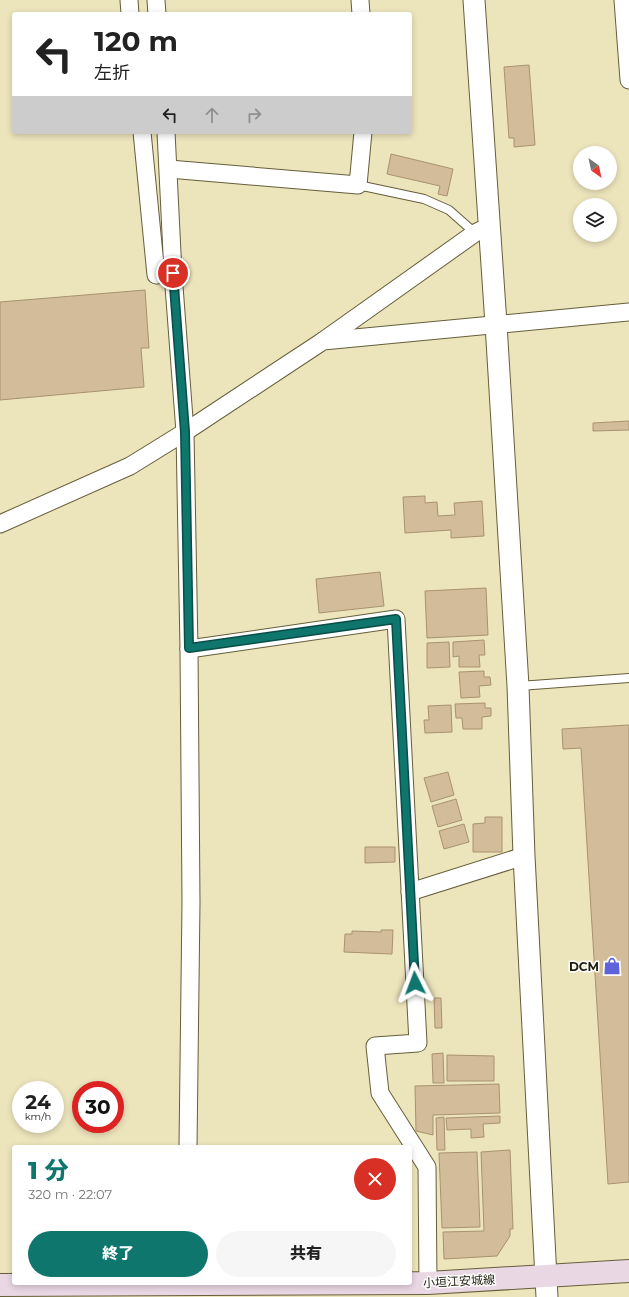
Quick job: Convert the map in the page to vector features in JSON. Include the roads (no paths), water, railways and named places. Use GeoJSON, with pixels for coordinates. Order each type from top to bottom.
{"type":"FeatureCollection","features":[{"type":"Feature","properties":{"kind":"main road","name":"小垣江安城線"},"geometry":{"type":"LineString","coordinates":[[412,1283],[546,1287],[629,1271]]}},
{"type":"Feature","properties":{"kind":"main road","name":"小垣江安城線"},"geometry":{"type":"LineString","coordinates":[[0,1285],[12,1285]]}},
{"type":"Feature","properties":{"kind":"street"},"geometry":{"type":"LineString","coordinates":[[129,0],[130,12]]}},
{"type":"Feature","properties":{"kind":"street"},"geometry":{"type":"LineString","coordinates":[[156,0],[157,12]]}},
{"type":"Feature","properties":{"kind":"street"},"geometry":{"type":"LineString","coordinates":[[360,0],[361,12]]}},
{"type":"Feature","properties":{"kind":"street"},"geometry":{"type":"LineString","coordinates":[[474,0],[482,229],[496,324],[518,686],[524,856],[546,1287]]}},
{"type":"Feature","properties":{"kind":"street"},"geometry":{"type":"LineString","coordinates":[[623,0],[629,80]]}},
{"type":"Feature","properties":{"kind":"street"},"geometry":{"type":"LineString","coordinates":[[142,134],[156,275],[173,273]]}},
{"type":"Feature","properties":{"kind":"street"},"geometry":{"type":"LineString","coordinates":[[166,134],[173,273],[185,432],[189,648],[191,902],[188,1145]]}},
{"type":"Feature","properties":{"kind":"street"},"geometry":{"type":"LineString","coordinates":[[169,169],[358,185],[363,134]]}},
{"type":"Feature","properties":{"kind":"street"},"geometry":{"type":"LineString","coordinates":[[0,524],[130,466],[185,432],[322,341],[482,229]]}},
{"type":"Feature","properties":{"kind":"street"},"geometry":{"type":"LineString","coordinates":[[322,341],[629,312]]}},
{"type":"Feature","properties":{"kind":"street"},"geometry":{"type":"LineString","coordinates":[[189,648],[396,619],[418,1043],[375,1046],[380,1093],[427,1167],[428,1283]]}},
{"type":"Feature","properties":{"kind":"street"},"geometry":{"type":"LineString","coordinates":[[410,892],[524,856]]}},
{"type":"Feature","properties":{"kind":"lane"},"geometry":{"type":"LineString","coordinates":[[358,185],[424,199],[449,210],[482,229]]}},
{"type":"Feature","properties":{"kind":"lane"},"geometry":{"type":"LineString","coordinates":[[518,686],[629,678]]}},
{"type":"Feature","properties":{"kind":"place","name":"DCM"},"geometry":{"type":"Point","coordinates":[612,966]}}]}
